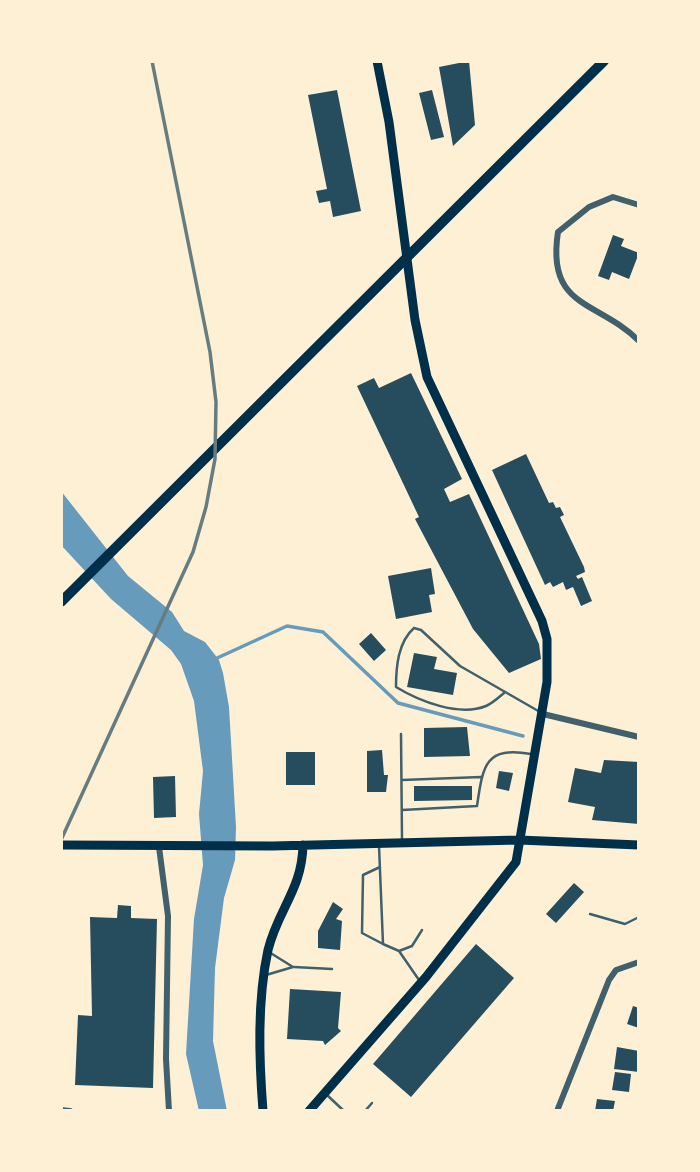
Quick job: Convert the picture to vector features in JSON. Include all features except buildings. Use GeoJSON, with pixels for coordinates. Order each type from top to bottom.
{"type":"FeatureCollection","features":[{"type":"Feature","properties":{"kind":"main road"},"geometry":{"type":"LineString","coordinates":[[61,602],[604,61]]}},
{"type":"Feature","properties":{"kind":"main road"},"geometry":{"type":"LineString","coordinates":[[309,1111],[421,983],[516,862],[543,714],[548,660],[542,621],[435,398],[420,353],[380,62]]}},
{"type":"Feature","properties":{"kind":"main road"},"geometry":{"type":"LineString","coordinates":[[61,845],[272,846],[519,840],[639,845]]}},
{"type":"Feature","properties":{"kind":"main road"},"geometry":{"type":"LineString","coordinates":[[263,1111],[262,1014],[268,951],[279,918],[299,882],[303,845]]}},
{"type":"Feature","properties":{"kind":"street"},"geometry":{"type":"LineString","coordinates":[[639,205],[613,197],[589,207],[558,232],[554,253],[558,275],[572,295],[628,330],[639,341]]}},
{"type":"Feature","properties":{"kind":"street"},"geometry":{"type":"LineString","coordinates":[[543,714],[639,737]]}},
{"type":"Feature","properties":{"kind":"street"},"geometry":{"type":"LineString","coordinates":[[159,847],[168,916],[166,1059],[169,1111]]}},
{"type":"Feature","properties":{"kind":"street"},"geometry":{"type":"LineString","coordinates":[[558,1111],[609,980],[616,970],[639,962]]}},
{"type":"Feature","properties":{"kind":"street"},"geometry":{"type":"LineString","coordinates":[[61,1110],[70,1111]]}},
{"type":"Feature","properties":{"kind":"lane"},"geometry":{"type":"LineString","coordinates":[[505,693],[487,706],[467,710],[416,699],[396,687],[396,666],[407,634],[414,628],[421,630],[460,666],[543,714]]}},
{"type":"Feature","properties":{"kind":"lane"},"geometry":{"type":"LineString","coordinates":[[401,734],[402,842]]}},
{"type":"Feature","properties":{"kind":"lane"},"geometry":{"type":"LineString","coordinates":[[402,810],[477,806],[481,778],[494,756],[507,750],[535,755]]}},
{"type":"Feature","properties":{"kind":"lane"},"geometry":{"type":"LineString","coordinates":[[402,780],[481,778]]}},
{"type":"Feature","properties":{"kind":"lane"},"geometry":{"type":"LineString","coordinates":[[379,843],[383,944]]}},
{"type":"Feature","properties":{"kind":"lane"},"geometry":{"type":"LineString","coordinates":[[380,867],[363,875],[362,933],[399,951],[421,983]]}},
{"type":"Feature","properties":{"kind":"lane"},"geometry":{"type":"LineString","coordinates":[[590,914],[625,923],[639,917]]}},
{"type":"Feature","properties":{"kind":"lane"},"geometry":{"type":"LineString","coordinates":[[399,951],[412,946],[422,930]]}},
{"type":"Feature","properties":{"kind":"lane"},"geometry":{"type":"LineString","coordinates":[[268,951],[293,967]]}},
{"type":"Feature","properties":{"kind":"lane"},"geometry":{"type":"LineString","coordinates":[[266,975],[293,967],[332,969]]}},
{"type":"Feature","properties":{"kind":"lane"},"geometry":{"type":"LineString","coordinates":[[325,1092],[344,1111]]}},
{"type":"Feature","properties":{"kind":"lane"},"geometry":{"type":"LineString","coordinates":[[365,1111],[372,1103]]}},
{"type":"Feature","properties":{"kind":"water"},"geometry":{"type":"Polygon","coordinates":[[[61,491],[128,576],[172,612],[184,631],[205,642],[219,660],[223,673],[229,707],[236,827],[235,860],[224,898],[215,968],[213,1041],[227,1111],[199,1111],[186,1054],[194,919],[203,865],[199,814],[203,771],[194,701],[181,664],[171,650],[111,599],[61,545],[61,491]]]}},
{"type":"Feature","properties":{"kind":"waterway"},"geometry":{"type":"LineString","coordinates":[[215,659],[287,626],[323,632],[398,703],[523,736]]}},
{"type":"Feature","properties":{"kind":"railway"},"geometry":{"type":"LineString","coordinates":[[61,840],[193,552],[206,507],[215,459],[216,402],[210,352],[152,61]]}}]}
